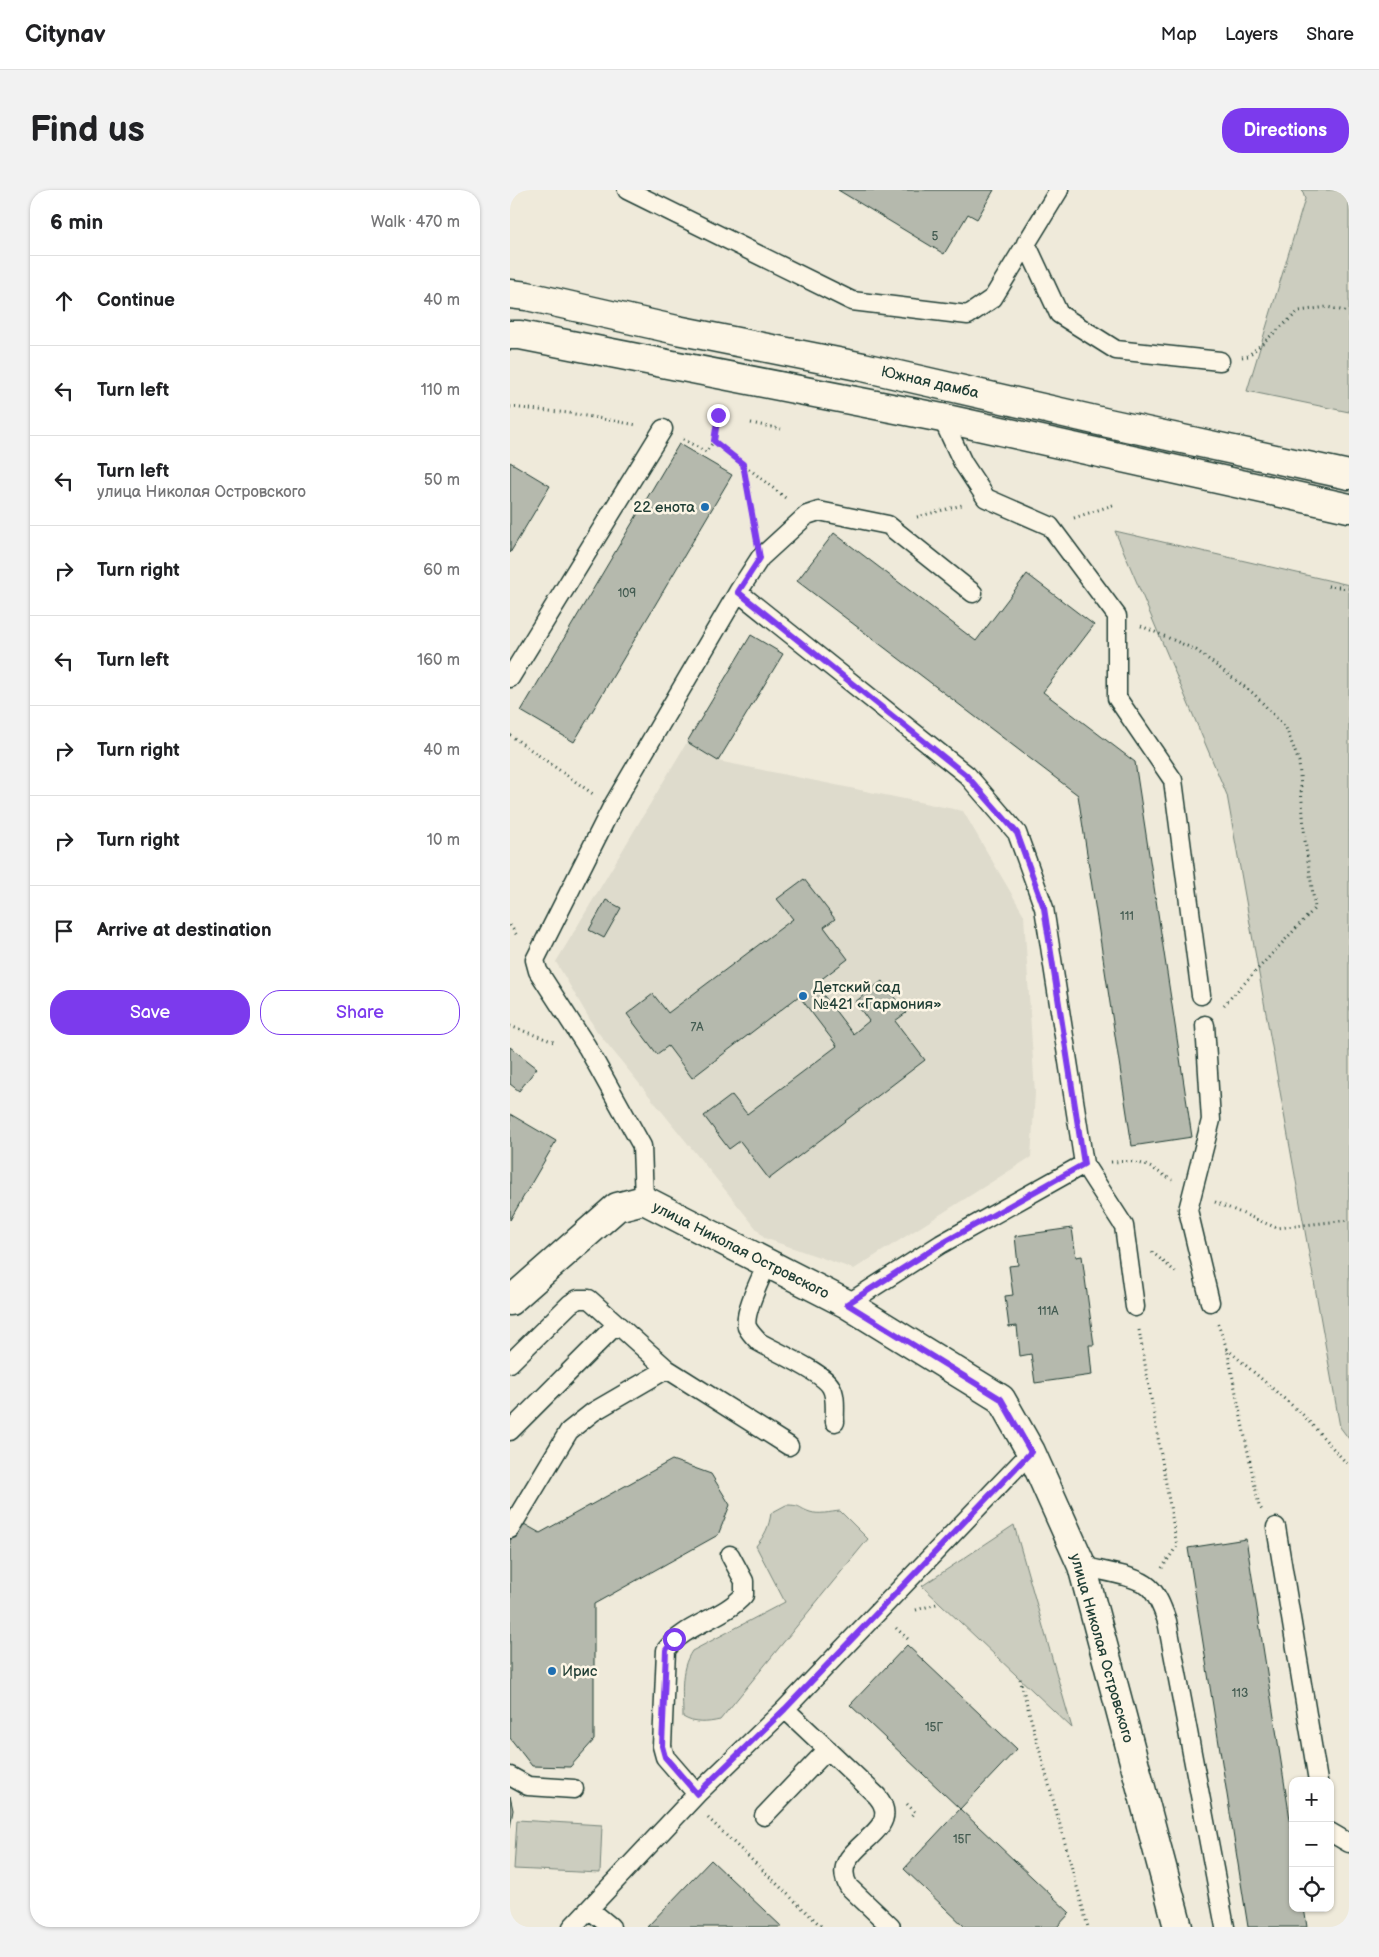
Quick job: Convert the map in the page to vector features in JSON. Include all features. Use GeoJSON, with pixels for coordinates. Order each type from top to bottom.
{"type":"FeatureCollection","features":[{"type":"Feature","properties":{"kind":"main road","name":"Южная дамба"},"geometry":{"type":"LineString","coordinates":[[510,294],[862,367],[1349,476]]}},
{"type":"Feature","properties":{"kind":"main road"},"geometry":{"type":"LineString","coordinates":[[515,335],[942,418],[1349,508]]}},
{"type":"Feature","properties":{"kind":"main road"},"geometry":{"type":"LineString","coordinates":[[510,1302],[617,1207],[644,1200]]}},
{"type":"Feature","properties":{"kind":"main road","name":"улица Николая Островского"},"geometry":{"type":"LineString","coordinates":[[644,1200],[847,1304],[1001,1399],[1031,1452],[1082,1566],[1178,1927]]}},
{"type":"Feature","properties":{"kind":"lane"},"geometry":{"type":"LineString","coordinates":[[627,190],[852,301],[968,315],[993,298],[1059,190]]}},
{"type":"Feature","properties":{"kind":"lane"},"geometry":{"type":"LineString","coordinates":[[1026,243],[1059,314],[1116,350],[1220,361]]}},
{"type":"Feature","properties":{"kind":"lane"},"geometry":{"type":"LineString","coordinates":[[942,418],[963,463],[986,498],[1050,526],[1117,616],[1117,698],[1173,780],[1201,995]]}},
{"type":"Feature","properties":{"kind":"lane"},"geometry":{"type":"LineString","coordinates":[[510,678],[663,429]]}},
{"type":"Feature","properties":{"kind":"lane"},"geometry":{"type":"LineString","coordinates":[[644,1200],[642,1146],[587,1047],[538,971],[534,960],[612,807],[738,592],[760,558],[807,515],[820,511],[888,525],[973,593]]}},
{"type":"Feature","properties":{"kind":"lane"},"geometry":{"type":"LineString","coordinates":[[738,592],[966,775],[1017,833],[1044,908],[1084,1164],[1124,1226],[1135,1307]]}},
{"type":"Feature","properties":{"kind":"lane"},"geometry":{"type":"LineString","coordinates":[[1205,1025],[1211,1120],[1188,1210],[1210,1302]]}},
{"type":"Feature","properties":{"kind":"lane"},"geometry":{"type":"LineString","coordinates":[[847,1304],[941,1244],[1084,1164]]}},
{"type":"Feature","properties":{"kind":"lane"},"geometry":{"type":"LineString","coordinates":[[767,1264],[751,1299],[746,1324],[751,1335],[759,1342],[824,1378],[832,1388],[835,1422]]}},
{"type":"Feature","properties":{"kind":"lane"},"geometry":{"type":"LineString","coordinates":[[510,1363],[570,1304],[578,1299],[589,1299],[667,1370],[789,1446]]}},
{"type":"Feature","properties":{"kind":"lane"},"geometry":{"type":"LineString","coordinates":[[510,1431],[617,1324]]}},
{"type":"Feature","properties":{"kind":"lane"},"geometry":{"type":"LineString","coordinates":[[510,1529],[569,1431],[593,1412],[667,1370]]}},
{"type":"Feature","properties":{"kind":"lane"},"geometry":{"type":"LineString","coordinates":[[572,1927],[697,1794],[785,1709],[1031,1452]]}},
{"type":"Feature","properties":{"kind":"lane"},"geometry":{"type":"LineString","coordinates":[[1276,1527],[1317,1777]]}},
{"type":"Feature","properties":{"kind":"lane"},"geometry":{"type":"LineString","coordinates":[[697,1794],[665,1757],[662,1746],[666,1650],[674,1639],[736,1604],[744,1594],[744,1581],[730,1555]]}},
{"type":"Feature","properties":{"kind":"lane"},"geometry":{"type":"LineString","coordinates":[[1082,1566],[1135,1580],[1149,1587],[1159,1601],[1168,1621],[1225,1927]]}},
{"type":"Feature","properties":{"kind":"lane"},"geometry":{"type":"LineString","coordinates":[[785,1709],[877,1796],[883,1806],[884,1816],[878,1826],[849,1858],[843,1868],[844,1879],[849,1887],[891,1927]]}},
{"type":"Feature","properties":{"kind":"lane"},"geometry":{"type":"LineString","coordinates":[[764,1816],[828,1749]]}},
{"type":"Feature","properties":{"kind":"lane"},"geometry":{"type":"LineString","coordinates":[[510,1776],[528,1786],[574,1789]]}},
{"type":"Feature","properties":{"kind":"lane"},"geometry":{"type":"LineString","coordinates":[[1334,1834],[1349,1842]]}},
{"type":"Feature","properties":{"kind":"lane"},"geometry":{"type":"LineString","coordinates":[[589,1908],[610,1927]]}},
{"type":"Feature","properties":{"kind":"path"},"geometry":{"type":"LineString","coordinates":[[1220,361],[1248,356],[1299,311],[1327,307],[1349,312]]}},
{"type":"Feature","properties":{"kind":"path"},"geometry":{"type":"LineString","coordinates":[[510,407],[569,413],[663,429]]}},
{"type":"Feature","properties":{"kind":"path"},"geometry":{"type":"LineString","coordinates":[[684,439],[706,452],[714,441],[718,415]]}},
{"type":"Feature","properties":{"kind":"path"},"geometry":{"type":"LineString","coordinates":[[751,423],[781,429]]}},
{"type":"Feature","properties":{"kind":"path"},"geometry":{"type":"LineString","coordinates":[[714,441],[807,515]]}},
{"type":"Feature","properties":{"kind":"path"},"geometry":{"type":"LineString","coordinates":[[743,464],[760,558]]}},
{"type":"Feature","properties":{"kind":"path"},"geometry":{"type":"LineString","coordinates":[[888,525],[986,498]]}},
{"type":"Feature","properties":{"kind":"path"},"geometry":{"type":"LineString","coordinates":[[1050,526],[1114,505]]}},
{"type":"Feature","properties":{"kind":"path"},"geometry":{"type":"LineString","coordinates":[[1328,586],[1349,588]]}},
{"type":"Feature","properties":{"kind":"path"},"geometry":{"type":"LineString","coordinates":[[1117,616],[1196,650],[1254,694],[1286,728],[1300,762],[1305,841],[1315,908],[1205,1025]]}},
{"type":"Feature","properties":{"kind":"path"},"geometry":{"type":"LineString","coordinates":[[510,735],[612,807]]}},
{"type":"Feature","properties":{"kind":"path"},"geometry":{"type":"LineString","coordinates":[[1277,1228],[1349,1220]]}},
{"type":"Feature","properties":{"kind":"path"},"geometry":{"type":"LineString","coordinates":[[1124,1226],[1210,1302],[1227,1349],[1259,1506],[1276,1527]]}},
{"type":"Feature","properties":{"kind":"path"},"geometry":{"type":"LineString","coordinates":[[1135,1307],[1177,1546],[1149,1587]]}},
{"type":"Feature","properties":{"kind":"path"},"geometry":{"type":"LineString","coordinates":[[1227,1349],[1304,1415],[1349,1466]]}},
{"type":"Feature","properties":{"kind":"path"},"geometry":{"type":"LineString","coordinates":[[1020,1679],[1088,1927]]}},
{"type":"Feature","properties":{"kind":"path"},"geometry":{"type":"LineString","coordinates":[[901,1798],[915,1812],[908,1818]]}},
{"type":"Feature","properties":{"kind":"path"},"geometry":{"type":"LineString","coordinates":[[702,1813],[822,1927]]}},
{"type":"Feature","properties":{"kind":"shaded area"},"geometry":{"type":"Polygon","coordinates":[[[1302,190],[1349,190],[1349,412],[1247,391],[1305,199],[1302,190]]]}},
{"type":"Feature","properties":{"kind":"shaded area"},"geometry":{"type":"Polygon","coordinates":[[[1115,531],[1349,585],[1349,1439],[1340,1427],[1227,795],[1115,531]]]}},
{"type":"Feature","properties":{"kind":"shaded area","name":"Детский сад №421 «Гармония»"},"geometry":{"type":"Polygon","coordinates":[[[687,742],[718,761],[963,811],[1024,915],[1035,1093],[1031,1157],[854,1269],[764,1238],[596,1030],[556,962],[687,742]]]}},
{"type":"Feature","properties":{"kind":"shaded area"},"geometry":{"type":"Polygon","coordinates":[[[786,1505],[797,1506],[813,1513],[840,1511],[868,1539],[720,1720],[701,1722],[687,1719],[683,1717],[683,1674],[692,1651],[785,1602],[756,1546],[766,1531],[771,1513],[786,1505]]]}},
{"type":"Feature","properties":{"kind":"shaded area"},"geometry":{"type":"Polygon","coordinates":[[[1014,1525],[1072,1728],[922,1586],[1014,1525]]]}},
{"type":"Feature","properties":{"kind":"shaded area"},"geometry":{"type":"Polygon","coordinates":[[[517,1820],[602,1825],[600,1873],[514,1869],[517,1820]]]}},
{"type":"Feature","properties":{"kind":"building"},"geometry":{"type":"Polygon","coordinates":[[[838,190],[994,190],[977,219],[968,214],[944,254],[838,190]]]}},
{"type":"Feature","properties":{"kind":"building"},"geometry":{"type":"Polygon","coordinates":[[[679,444],[732,475],[574,742],[521,711],[679,444]]]}},
{"type":"Feature","properties":{"kind":"building"},"geometry":{"type":"Polygon","coordinates":[[[510,462],[550,486],[510,553],[510,462]]]}},
{"type":"Feature","properties":{"kind":"building"},"geometry":{"type":"Polygon","coordinates":[[[834,533],[976,641],[1027,574],[1094,625],[1043,692],[1135,762],[1192,1137],[1132,1146],[1078,795],[797,581],[834,533]]]}},
{"type":"Feature","properties":{"kind":"building"},"geometry":{"type":"Polygon","coordinates":[[[751,635],[783,654],[718,761],[687,742],[751,635]]]}},
{"type":"Feature","properties":{"kind":"building"},"geometry":{"type":"Polygon","coordinates":[[[804,879],[835,919],[824,927],[848,959],[815,984],[853,1034],[869,1021],[855,1002],[882,981],[906,1013],[895,1021],[925,1060],[769,1179],[740,1141],[729,1149],[704,1116],[732,1095],[747,1114],[837,1046],[799,996],[692,1078],[668,1046],[657,1054],[627,1014],[653,994],[668,1013],[793,919],[777,899],[804,879]]]}},
{"type":"Feature","properties":{"kind":"building"},"geometry":{"type":"Polygon","coordinates":[[[606,900],[621,908],[604,938],[589,930],[606,900]]]}},
{"type":"Feature","properties":{"kind":"building"},"geometry":{"type":"Polygon","coordinates":[[[510,1047],[537,1068],[519,1091],[510,1084],[510,1047]]]}},
{"type":"Feature","properties":{"kind":"building"},"geometry":{"type":"Polygon","coordinates":[[[510,1114],[556,1141],[510,1220],[510,1114]]]}},
{"type":"Feature","properties":{"kind":"building"},"geometry":{"type":"Polygon","coordinates":[[[1072,1228],[1076,1257],[1082,1256],[1094,1345],[1089,1345],[1092,1375],[1035,1383],[1031,1354],[1020,1356],[1017,1326],[1009,1327],[1005,1296],[1013,1295],[1009,1266],[1018,1265],[1015,1236],[1072,1228]]]}},
{"type":"Feature","properties":{"kind":"building","name":"Ирис"},"geometry":{"type":"Polygon","coordinates":[[[672,1460],[711,1474],[730,1505],[718,1535],[594,1604],[594,1740],[570,1767],[532,1766],[510,1738],[510,1516],[540,1533],[672,1460]]]}},
{"type":"Feature","properties":{"kind":"building"},"geometry":{"type":"Polygon","coordinates":[[[1246,1539],[1289,1813],[1289,1912],[1305,1912],[1307,1927],[1248,1927],[1188,1548],[1246,1539]]]}},
{"type":"Feature","properties":{"kind":"building"},"geometry":{"type":"Polygon","coordinates":[[[907,1645],[1017,1749],[960,1809],[850,1705],[907,1645]]]}},
{"type":"Feature","properties":{"kind":"building"},"geometry":{"type":"Polygon","coordinates":[[[510,1796],[513,1810],[510,1828],[510,1796]]]}},
{"type":"Feature","properties":{"kind":"building"},"geometry":{"type":"Polygon","coordinates":[[[960,1809],[1070,1913],[1057,1927],[965,1927],[904,1869],[960,1809]]]}},
{"type":"Feature","properties":{"kind":"building"},"geometry":{"type":"Polygon","coordinates":[[[711,1860],[782,1927],[647,1927],[711,1860]]]}},
{"type":"Feature","properties":{"kind":"place","name":"22 енота"},"geometry":{"type":"Point","coordinates":[705,507]}},
{"type":"Feature","properties":{"kind":"place","name":"Детский сад №421 «Гармония»"},"geometry":{"type":"Point","coordinates":[803,996]}},
{"type":"Feature","properties":{"kind":"place","name":"Ирис"},"geometry":{"type":"Point","coordinates":[552,1671]}},
{"type":"Feature","properties":{"kind":"route"},"geometry":{"type":"LineString","coordinates":[[674,1639],[666,1650],[662,1746],[665,1757],[697,1794],[785,1709],[1031,1452],[1001,1399],[847,1304],[941,1244],[1084,1164],[1044,908],[1017,833],[966,775],[738,592],[760,558],[743,464],[714,441],[718,415]]}}]}
